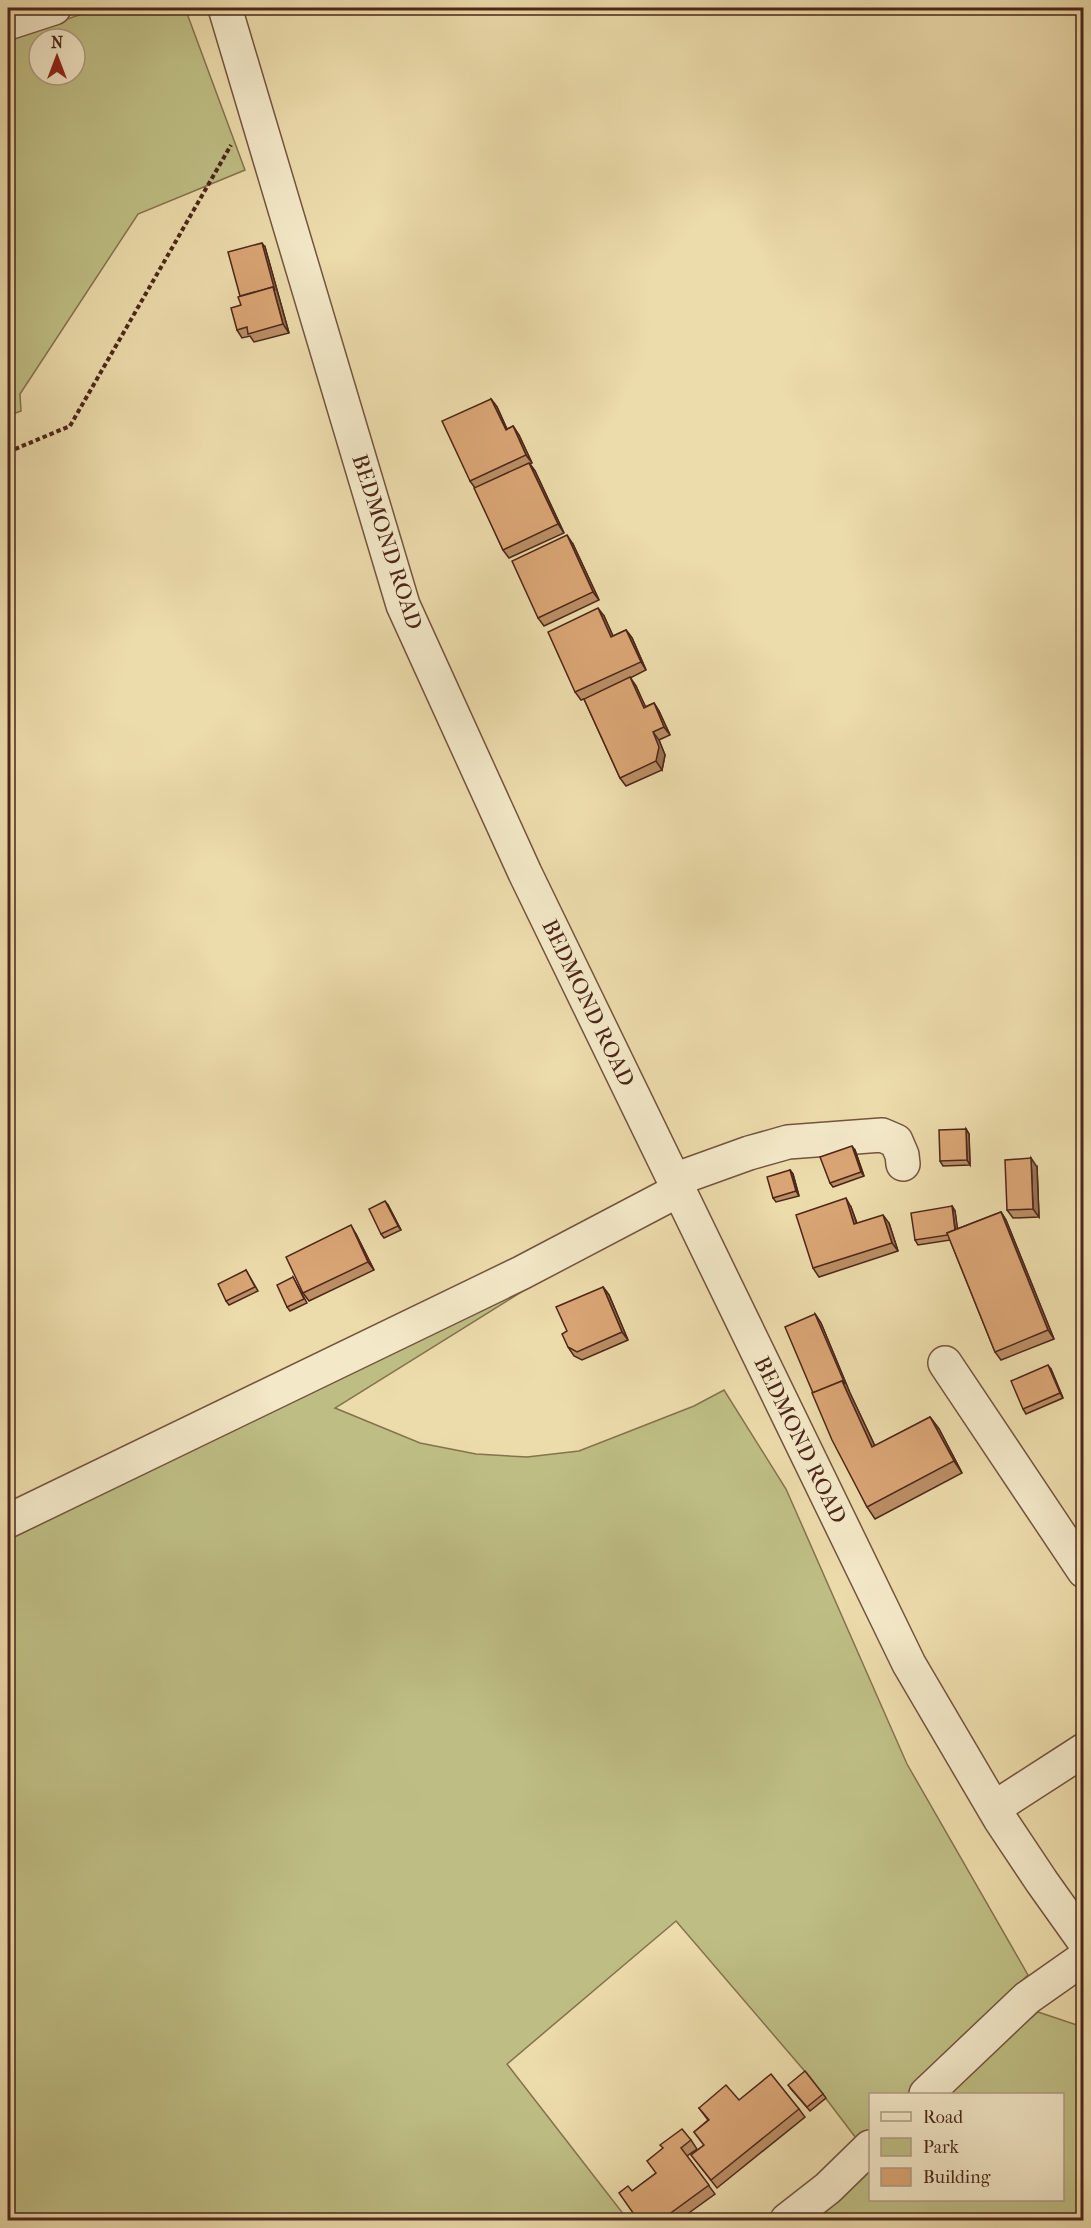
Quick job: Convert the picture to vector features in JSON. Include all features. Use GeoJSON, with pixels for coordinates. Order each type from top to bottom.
{"type":"FeatureCollection","features":[{"type":"Feature","properties":{"kind":"street"},"geometry":{"type":"LineString","coordinates":[[8,23],[54,8]]}},
{"type":"Feature","properties":{"kind":"street","name":"BEDMOND ROAD"},"geometry":{"type":"LineString","coordinates":[[225,8],[403,605],[525,873],[909,1664],[994,1808],[1083,1941]]}},
{"type":"Feature","properties":{"kind":"street"},"geometry":{"type":"LineString","coordinates":[[8,1521],[520,1273],[676,1185],[749,1153],[788,1142],[882,1135],[896,1142],[903,1164]]}},
{"type":"Feature","properties":{"kind":"street"},"geometry":{"type":"LineString","coordinates":[[945,1363],[1083,1571]]}},
{"type":"Feature","properties":{"kind":"street"},"geometry":{"type":"LineString","coordinates":[[994,1808],[1083,1750]]}},
{"type":"Feature","properties":{"kind":"street"},"geometry":{"type":"LineString","coordinates":[[927,2093],[1027,1998],[1083,1958]]}},
{"type":"Feature","properties":{"kind":"street"},"geometry":{"type":"LineString","coordinates":[[787,2220],[828,2188],[869,2148]]}},
{"type":"Feature","properties":{"kind":"path"},"geometry":{"type":"LineString","coordinates":[[8,452],[70,426],[254,105]]}},
{"type":"Feature","properties":{"kind":"green space"},"geometry":{"type":"Polygon","coordinates":[[[101,8],[185,8],[245,170],[138,214],[20,394],[21,411],[8,416],[8,38],[27,32],[27,87],[87,87],[87,27],[42,27],[101,8]]]}},
{"type":"Feature","properties":{"kind":"green space"},"geometry":{"type":"Polygon","coordinates":[[[563,1266],[335,1408],[420,1443],[476,1454],[527,1457],[579,1451],[694,1406],[724,1390],[786,1489],[907,1764],[1028,1975],[908,2093],[869,2093],[869,2132],[859,2142],[808,2075],[676,1921],[507,2064],[628,2220],[8,2220],[8,1531],[563,1266]]]}},
{"type":"Feature","properties":{"kind":"green space"},"geometry":{"type":"Polygon","coordinates":[[[1038,2012],[1083,2027],[1083,2220],[813,2220],[869,2170],[869,2201],[1064,2201],[1064,2093],[945,2093],[1038,2012]]]}},
{"type":"Feature","properties":{"kind":"building"},"geometry":{"type":"Polygon","coordinates":[[[262,243],[275,291],[273,287],[240,296],[228,252],[262,243]]]}},
{"type":"Feature","properties":{"kind":"building"},"geometry":{"type":"Polygon","coordinates":[[[273,287],[283,324],[248,334],[247,327],[237,330],[231,308],[241,305],[238,297],[273,287]]]}},
{"type":"Feature","properties":{"kind":"building"},"geometry":{"type":"Polygon","coordinates":[[[491,399],[506,430],[513,426],[526,455],[470,481],[442,421],[491,399]]]}},
{"type":"Feature","properties":{"kind":"building"},"geometry":{"type":"Polygon","coordinates":[[[529,463],[558,524],[503,550],[474,488],[529,463]]]}},
{"type":"Feature","properties":{"kind":"building"},"geometry":{"type":"Polygon","coordinates":[[[567,535],[593,592],[538,618],[512,561],[567,535]]]}},
{"type":"Feature","properties":{"kind":"building"},"geometry":{"type":"Polygon","coordinates":[[[598,608],[611,637],[626,630],[641,662],[575,692],[548,632],[598,608]]]}},
{"type":"Feature","properties":{"kind":"building"},"geometry":{"type":"Polygon","coordinates":[[[630,677],[644,708],[654,703],[664,727],[653,732],[659,747],[656,761],[620,778],[584,699],[630,677]]]}},
{"type":"Feature","properties":{"kind":"building"},"geometry":{"type":"Polygon","coordinates":[[[1080,805],[1083,805],[1083,852],[1077,851],[1080,805]]]}},
{"type":"Feature","properties":{"kind":"building"},"geometry":{"type":"Polygon","coordinates":[[[966,1129],[967,1160],[940,1161],[939,1130],[966,1129]]]}},
{"type":"Feature","properties":{"kind":"building"},"geometry":{"type":"Polygon","coordinates":[[[852,1146],[861,1172],[830,1183],[820,1157],[852,1146]]]}},
{"type":"Feature","properties":{"kind":"building"},"geometry":{"type":"Polygon","coordinates":[[[1031,1158],[1033,1209],[1007,1210],[1005,1160],[1031,1158]]]}},
{"type":"Feature","properties":{"kind":"building"},"geometry":{"type":"Polygon","coordinates":[[[790,1170],[796,1191],[773,1198],[767,1177],[790,1170]]]}},
{"type":"Feature","properties":{"kind":"building"},"geometry":{"type":"Polygon","coordinates":[[[846,1198],[854,1224],[883,1215],[892,1243],[813,1268],[796,1215],[846,1198]]]}},
{"type":"Feature","properties":{"kind":"building"},"geometry":{"type":"Polygon","coordinates":[[[385,1201],[398,1226],[381,1234],[369,1209],[385,1201]]]}},
{"type":"Feature","properties":{"kind":"building"},"geometry":{"type":"Polygon","coordinates":[[[952,1206],[955,1230],[947,1233],[948,1235],[915,1240],[911,1213],[952,1206]]]}},
{"type":"Feature","properties":{"kind":"building"},"geometry":{"type":"Polygon","coordinates":[[[1001,1212],[1048,1330],[995,1352],[947,1233],[1001,1212]]]}},
{"type":"Feature","properties":{"kind":"building"},"geometry":{"type":"Polygon","coordinates":[[[351,1225],[368,1262],[303,1293],[286,1257],[351,1225]]]}},
{"type":"Feature","properties":{"kind":"building"},"geometry":{"type":"Polygon","coordinates":[[[246,1270],[255,1287],[226,1301],[218,1284],[246,1270]]]}},
{"type":"Feature","properties":{"kind":"building"},"geometry":{"type":"Polygon","coordinates":[[[293,1277],[304,1299],[287,1307],[277,1285],[293,1277]]]}},
{"type":"Feature","properties":{"kind":"building"},"geometry":{"type":"Polygon","coordinates":[[[603,1287],[622,1332],[577,1352],[568,1347],[562,1334],[567,1331],[556,1307],[603,1287]]]}},
{"type":"Feature","properties":{"kind":"building"},"geometry":{"type":"Polygon","coordinates":[[[815,1314],[845,1384],[842,1381],[813,1393],[785,1327],[815,1314]]]}},
{"type":"Feature","properties":{"kind":"building"},"geometry":{"type":"Polygon","coordinates":[[[1048,1365],[1060,1393],[1023,1409],[1011,1381],[1048,1365]]]}},
{"type":"Feature","properties":{"kind":"building"},"geometry":{"type":"Polygon","coordinates":[[[842,1381],[872,1447],[930,1417],[954,1461],[867,1507],[832,1440],[812,1393],[842,1381]]]}},
{"type":"Feature","properties":{"kind":"building"},"geometry":{"type":"Polygon","coordinates":[[[805,2071],[823,2094],[807,2107],[788,2085],[805,2071]]]}},
{"type":"Feature","properties":{"kind":"building"},"geometry":{"type":"Polygon","coordinates":[[[771,2074],[799,2109],[711,2180],[691,2155],[704,2145],[694,2132],[709,2120],[699,2108],[726,2085],[739,2100],[771,2074]]]}},
{"type":"Feature","properties":{"kind":"building"},"geometry":{"type":"Polygon","coordinates":[[[682,2129],[691,2140],[681,2148],[709,2185],[661,2220],[638,2220],[619,2193],[628,2186],[632,2191],[656,2173],[647,2161],[663,2148],[660,2145],[682,2129]]]}}]}
